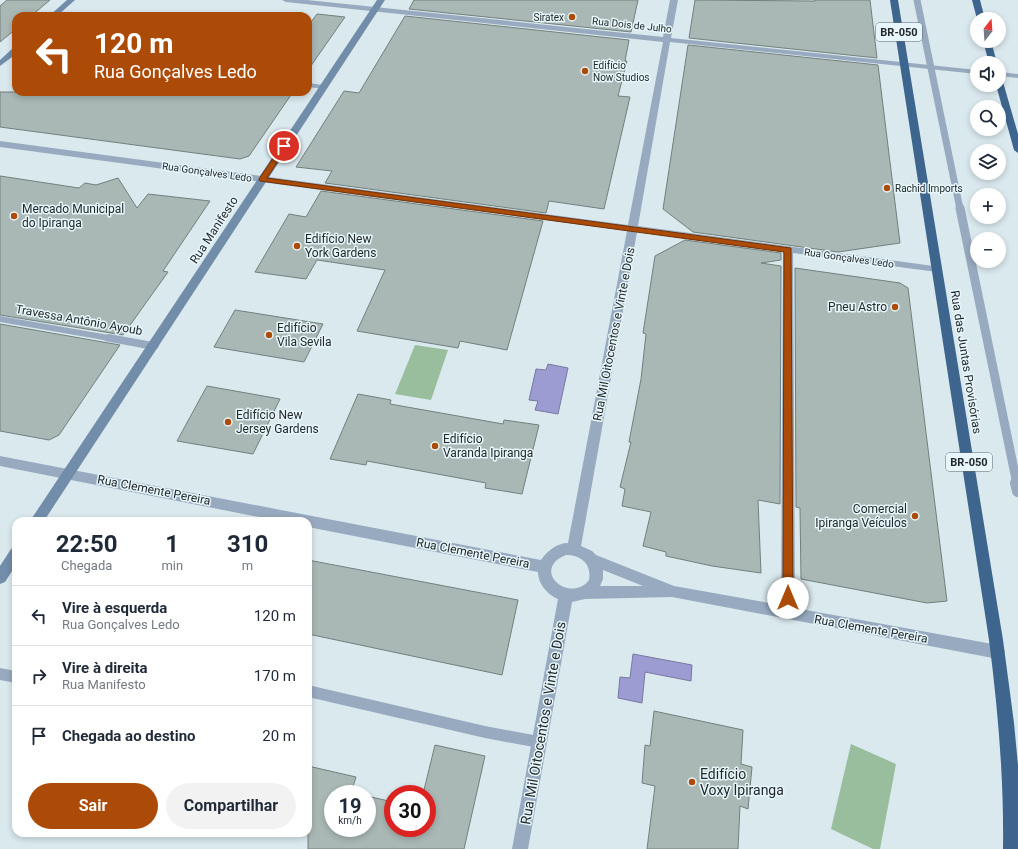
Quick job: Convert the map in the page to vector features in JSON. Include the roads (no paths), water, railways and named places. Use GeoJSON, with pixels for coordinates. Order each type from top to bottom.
{"type":"FeatureCollection","features":[{"type":"Feature","properties":{"kind":"highway","name":"Rua das Juntas Provisórias"},"geometry":{"type":"LineString","coordinates":[[894,0],[1006,709],[1010,762],[1011,849]]}},
{"type":"Feature","properties":{"kind":"highway"},"geometry":{"type":"LineString","coordinates":[[976,0],[979,12]]}},
{"type":"Feature","properties":{"kind":"highway"},"geometry":{"type":"LineString","coordinates":[[1002,92],[1018,150]]}},
{"type":"Feature","properties":{"kind":"main road"},"geometry":{"type":"LineString","coordinates":[[58,12],[71,0]]}},
{"type":"Feature","properties":{"kind":"main road","name":"Rua Manifesto"},"geometry":{"type":"LineString","coordinates":[[40,517],[381,0]]}},
{"type":"Feature","properties":{"kind":"main road"},"geometry":{"type":"LineString","coordinates":[[0,64],[12,54]]}},
{"type":"Feature","properties":{"kind":"main road"},"geometry":{"type":"LineString","coordinates":[[0,578],[12,559]]}},
{"type":"Feature","properties":{"kind":"street","name":"Rua Dois de Julho"},"geometry":{"type":"LineString","coordinates":[[286,0],[970,71]]}},
{"type":"Feature","properties":{"kind":"street","name":"Rua Mil Oitocentos e Vinte e Dois"},"geometry":{"type":"LineString","coordinates":[[574,549],[634,228],[674,0]]}},
{"type":"Feature","properties":{"kind":"street"},"geometry":{"type":"LineString","coordinates":[[1006,75],[1018,76]]}},
{"type":"Feature","properties":{"kind":"street"},"geometry":{"type":"LineString","coordinates":[[312,86],[324,87]]}},
{"type":"Feature","properties":{"kind":"street","name":"Rua Gonçalves Ledo"},"geometry":{"type":"LineString","coordinates":[[0,144],[937,269]]}},
{"type":"Feature","properties":{"kind":"street"},"geometry":{"type":"LineString","coordinates":[[788,250],[788,614]]}},
{"type":"Feature","properties":{"kind":"street","name":"Travessa Antônio Ayoub"},"geometry":{"type":"LineString","coordinates":[[109,338],[153,346]]}},
{"type":"Feature","properties":{"kind":"street","name":"Rua Clemente Pereira"},"geometry":{"type":"LineString","coordinates":[[0,461],[288,517]]}},
{"type":"Feature","properties":{"kind":"street","name":"Rua Clemente Pereira"},"geometry":{"type":"LineString","coordinates":[[312,522],[544,567]]}},
{"type":"Feature","properties":{"kind":"street"},"geometry":{"type":"LineString","coordinates":[[564,549],[574,549],[584,552],[591,559],[596,568],[597,577],[593,586],[586,593],[576,596],[566,596],[553,590],[545,579],[544,567],[548,558],[555,552],[564,549]]}},
{"type":"Feature","properties":{"kind":"street","name":"Rua Clemente Pereira"},"geometry":{"type":"LineString","coordinates":[[591,559],[674,592],[998,652]]}},
{"type":"Feature","properties":{"kind":"street","name":"Rua Clemente Pereira"},"geometry":{"type":"LineString","coordinates":[[586,593],[674,592]]}},
{"type":"Feature","properties":{"kind":"street","name":"Rua Mil Oitocentos e Vinte e Dois"},"geometry":{"type":"LineString","coordinates":[[520,849],[566,596]]}},
{"type":"Feature","properties":{"kind":"lane"},"geometry":{"type":"LineString","coordinates":[[917,0],[1018,491]]}},
{"type":"Feature","properties":{"kind":"lane","name":"Travessa Antônio Ayoub"},"geometry":{"type":"LineString","coordinates":[[0,319],[109,338]]}},
{"type":"Feature","properties":{"kind":"lane"},"geometry":{"type":"LineString","coordinates":[[0,674],[12,676]]}},
{"type":"Feature","properties":{"kind":"lane"},"geometry":{"type":"LineString","coordinates":[[312,692],[485,732],[539,742]]}},
{"type":"Feature","properties":{"kind":"water"},"geometry":{"type":"Polygon","coordinates":[[[548,364],[568,368],[558,414],[535,410],[538,401],[529,400],[536,369],[546,370],[548,364]]]}},
{"type":"Feature","properties":{"kind":"water"},"geometry":{"type":"Polygon","coordinates":[[[633,654],[692,665],[691,681],[645,672],[642,703],[618,698],[620,677],[630,678],[633,654]]]}},
{"type":"Feature","properties":{"kind":"place","name":"Siratex"},"geometry":{"type":"Point","coordinates":[572,17]}},
{"type":"Feature","properties":{"kind":"place","name":"Edifício Now Studios"},"geometry":{"type":"Point","coordinates":[585,71]}},
{"type":"Feature","properties":{"kind":"place","name":"Rachid Imports"},"geometry":{"type":"Point","coordinates":[887,188]}},
{"type":"Feature","properties":{"kind":"place","name":"Mercado Municipal do Ipiranga"},"geometry":{"type":"Point","coordinates":[14,216]}},
{"type":"Feature","properties":{"kind":"place","name":"Edifício New York Gardens"},"geometry":{"type":"Point","coordinates":[297,246]}},
{"type":"Feature","properties":{"kind":"place","name":"Pneu Astro"},"geometry":{"type":"Point","coordinates":[895,307]}},
{"type":"Feature","properties":{"kind":"place","name":"Edifício Vila Sevila"},"geometry":{"type":"Point","coordinates":[269,335]}},
{"type":"Feature","properties":{"kind":"place","name":"Edifício New Jersey Gardens"},"geometry":{"type":"Point","coordinates":[228,422]}},
{"type":"Feature","properties":{"kind":"place","name":"Edifício Varanda Ipiranga"},"geometry":{"type":"Point","coordinates":[435,446]}},
{"type":"Feature","properties":{"kind":"place","name":"Comercial Ipiranga Veículos"},"geometry":{"type":"Point","coordinates":[915,516]}},
{"type":"Feature","properties":{"kind":"place","name":"Edifício Voxy Ipiranga"},"geometry":{"type":"Point","coordinates":[692,782]}}]}
